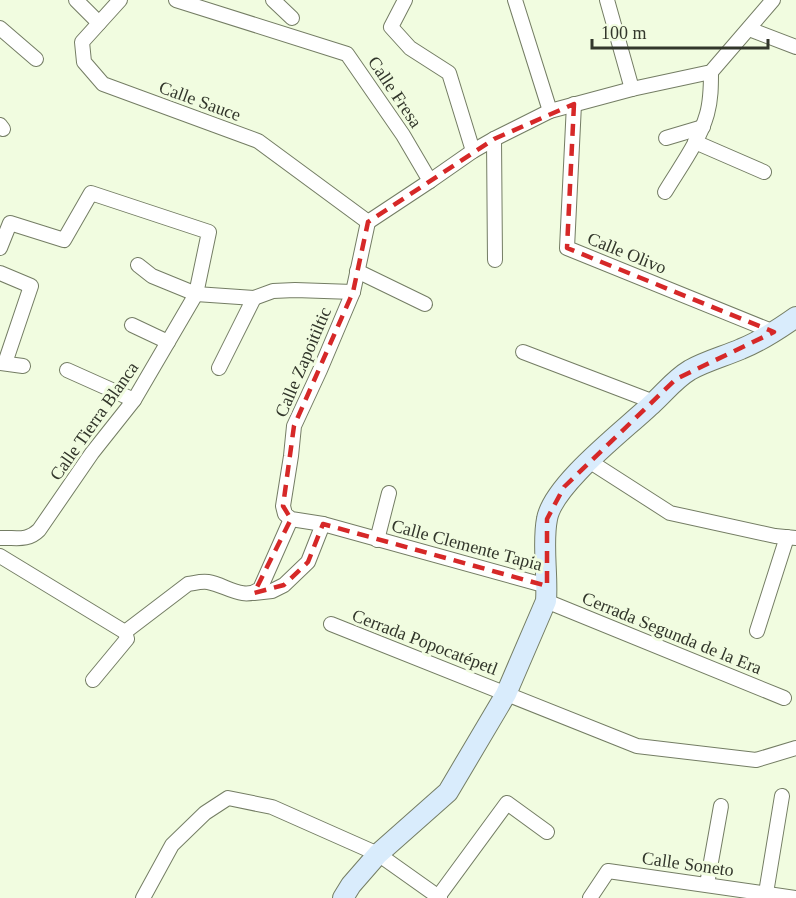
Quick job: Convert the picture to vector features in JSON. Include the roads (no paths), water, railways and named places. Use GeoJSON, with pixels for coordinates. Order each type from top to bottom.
{"type":"FeatureCollection","features":[{"type":"Feature","properties":{"kind":"street"},"geometry":{"type":"LineString","coordinates":[[76,0],[99,22]]}},
{"type":"Feature","properties":{"kind":"street","name":"Calle Sauce"},"geometry":{"type":"LineString","coordinates":[[120,0],[82,42],[84,62],[103,84],[258,141],[368,222]]}},
{"type":"Feature","properties":{"kind":"street","name":"Calle Fresa"},"geometry":{"type":"LineString","coordinates":[[176,0],[347,54],[403,135],[430,181]]}},
{"type":"Feature","properties":{"kind":"street"},"geometry":{"type":"LineString","coordinates":[[273,0],[292,18]]}},
{"type":"Feature","properties":{"kind":"street"},"geometry":{"type":"LineString","coordinates":[[405,0],[391,27],[410,48],[449,73],[473,152]]}},
{"type":"Feature","properties":{"kind":"street"},"geometry":{"type":"LineString","coordinates":[[515,0],[550,111]]}},
{"type":"Feature","properties":{"kind":"street"},"geometry":{"type":"LineString","coordinates":[[607,0],[632,89]]}},
{"type":"Feature","properties":{"kind":"street"},"geometry":{"type":"LineString","coordinates":[[368,222],[494,139],[550,111],[632,89],[711,72],[773,0]]}},
{"type":"Feature","properties":{"kind":"street"},"geometry":{"type":"LineString","coordinates":[[0,28],[36,59]]}},
{"type":"Feature","properties":{"kind":"street"},"geometry":{"type":"LineString","coordinates":[[749,29],[796,47]]}},
{"type":"Feature","properties":{"kind":"street"},"geometry":{"type":"LineString","coordinates":[[665,192],[703,127],[711,94],[711,72]]}},
{"type":"Feature","properties":{"kind":"street","name":"Calle Olivo"},"geometry":{"type":"LineString","coordinates":[[574,104],[567,248],[774,332]]}},
{"type":"Feature","properties":{"kind":"street"},"geometry":{"type":"LineString","coordinates":[[666,138],[703,127]]}},
{"type":"Feature","properties":{"kind":"street"},"geometry":{"type":"LineString","coordinates":[[494,139],[495,260]]}},
{"type":"Feature","properties":{"kind":"street"},"geometry":{"type":"LineString","coordinates":[[695,142],[764,172]]}},
{"type":"Feature","properties":{"kind":"street","name":"Calle Tierra Blanca"},"geometry":{"type":"LineString","coordinates":[[0,248],[10,223],[64,240],[91,193],[209,232],[196,294],[134,400],[92,453],[39,530],[33,536],[0,538]]}},
{"type":"Feature","properties":{"kind":"street","name":"Calle Zapoitiltic"},"geometry":{"type":"LineString","coordinates":[[291,519],[285,514],[283,506],[294,426],[353,292],[368,222]]}},
{"type":"Feature","properties":{"kind":"street"},"geometry":{"type":"LineString","coordinates":[[138,265],[152,276],[196,294],[254,298],[273,291],[353,292]]}},
{"type":"Feature","properties":{"kind":"street"},"geometry":{"type":"LineString","coordinates":[[357,271],[425,304]]}},
{"type":"Feature","properties":{"kind":"street"},"geometry":{"type":"LineString","coordinates":[[0,273],[31,286],[3,363],[23,366]]}},
{"type":"Feature","properties":{"kind":"street"},"geometry":{"type":"LineString","coordinates":[[219,368],[254,298]]}},
{"type":"Feature","properties":{"kind":"street"},"geometry":{"type":"LineString","coordinates":[[343,898],[351,885],[378,854],[448,792],[506,693],[546,594],[547,519],[552,502],[589,461],[676,379],[693,368],[744,348],[796,317]]}},
{"type":"Feature","properties":{"kind":"street"},"geometry":{"type":"LineString","coordinates":[[132,325],[168,342]]}},
{"type":"Feature","properties":{"kind":"street"},"geometry":{"type":"LineString","coordinates":[[523,352],[654,402]]}},
{"type":"Feature","properties":{"kind":"street"},"geometry":{"type":"LineString","coordinates":[[67,370],[134,400]]}},
{"type":"Feature","properties":{"kind":"street"},"geometry":{"type":"LineString","coordinates":[[589,461],[670,513],[791,538],[757,631]]}},
{"type":"Feature","properties":{"kind":"street"},"geometry":{"type":"LineString","coordinates":[[377,540],[389,493]]}},
{"type":"Feature","properties":{"kind":"street"},"geometry":{"type":"LineString","coordinates":[[125,632],[188,584],[208,582],[244,594],[254,593],[272,591],[284,585],[308,562],[323,524],[291,519],[260,589],[254,593]]}},
{"type":"Feature","properties":{"kind":"street","name":"Calle Clemente Tapia"},"geometry":{"type":"LineString","coordinates":[[323,524],[546,594]]}},
{"type":"Feature","properties":{"kind":"street"},"geometry":{"type":"LineString","coordinates":[[0,556],[125,632],[127,639],[93,680]]}},
{"type":"Feature","properties":{"kind":"street","name":"Cerrada Segunda de la Era"},"geometry":{"type":"LineString","coordinates":[[546,594],[784,698]]}},
{"type":"Feature","properties":{"kind":"street","name":"Cerrada Popocatépetl"},"geometry":{"type":"LineString","coordinates":[[331,624],[638,746],[756,760],[796,748]]}},
{"type":"Feature","properties":{"kind":"street"},"geometry":{"type":"LineString","coordinates":[[766,893],[782,796]]}},
{"type":"Feature","properties":{"kind":"street"},"geometry":{"type":"LineString","coordinates":[[142,898],[172,845],[206,813],[228,798],[272,807],[378,854],[439,897],[507,803],[547,832]]}},
{"type":"Feature","properties":{"kind":"street"},"geometry":{"type":"LineString","coordinates":[[707,884],[721,806]]}},
{"type":"Feature","properties":{"kind":"street","name":"Calle Soneto"},"geometry":{"type":"LineString","coordinates":[[590,898],[608,871],[707,884],[748,894],[766,893],[796,898]]}}]}
